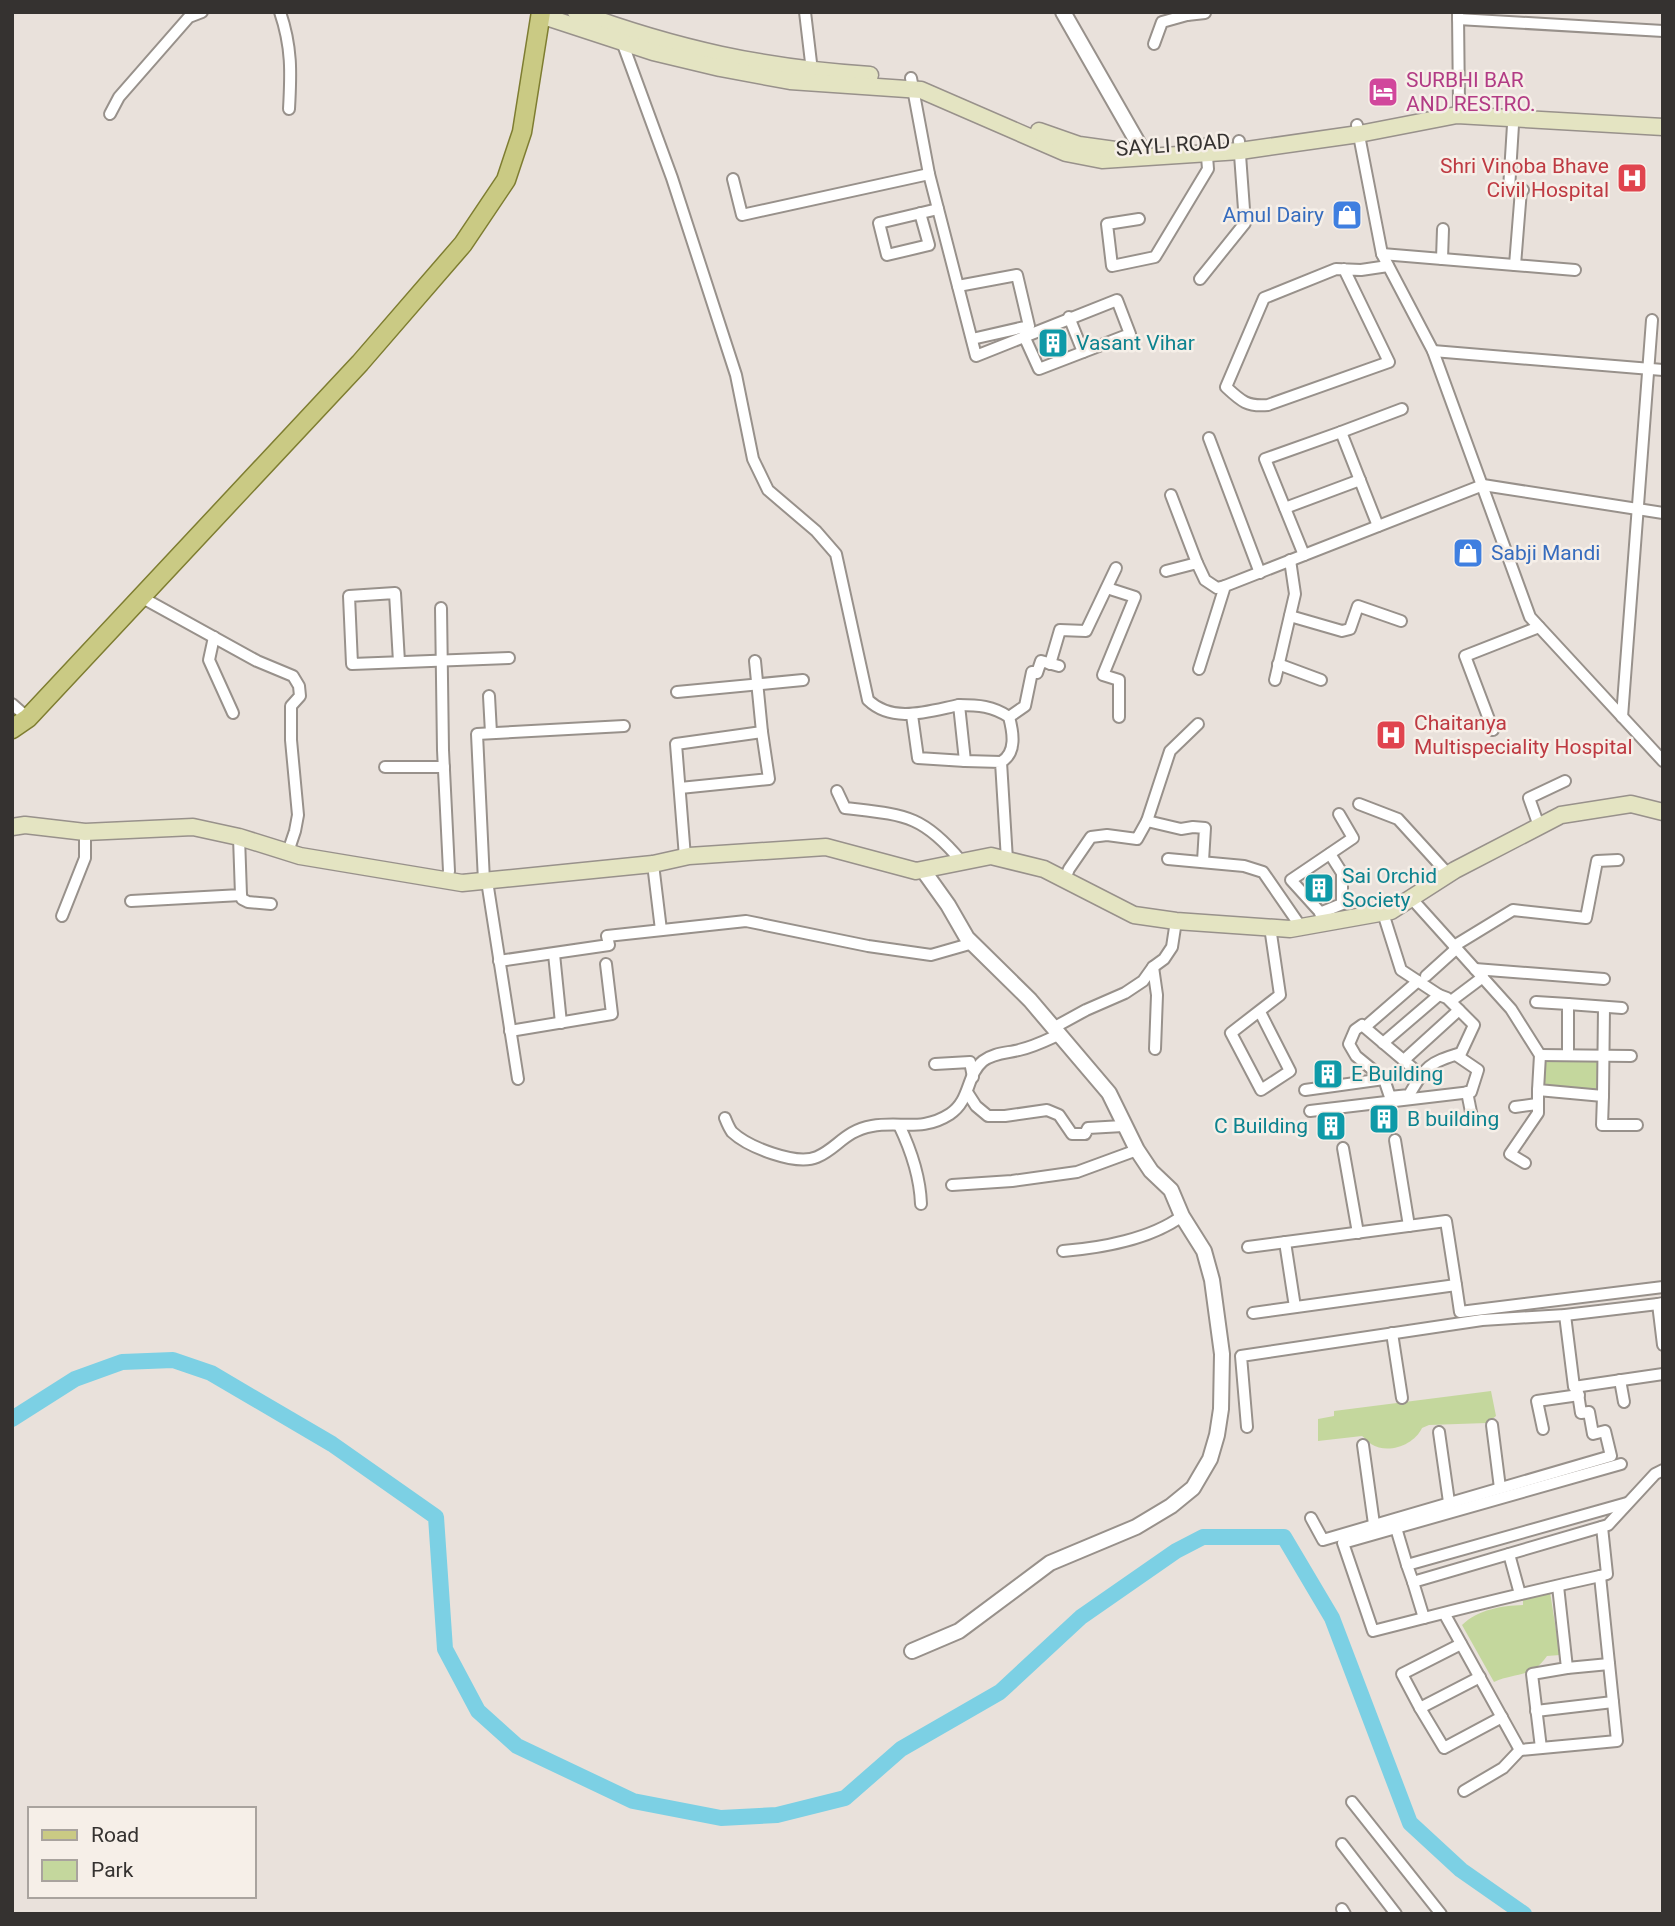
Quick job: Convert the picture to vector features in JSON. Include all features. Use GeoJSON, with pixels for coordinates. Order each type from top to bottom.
{"type":"FeatureCollection","features":[{"type":"Feature","properties":{"kind":"main road","name":"SAYLI ROAD"},"geometry":{"type":"LineString","coordinates":[[576,12],[713,54],[812,71],[928,83],[1053,136],[1110,151],[1239,146],[1358,129],[1419,111],[1459,106],[1514,114],[1663,118]]}},
{"type":"Feature","properties":{"kind":"main road"},"geometry":{"type":"LineString","coordinates":[[12,729],[29,718],[360,363],[463,244],[506,180],[522,132],[538,13],[690,62],[774,78],[912,83],[942,99],[1076,156],[1102,160],[1134,160],[1206,149]]}},
{"type":"Feature","properties":{"kind":"main road"},"geometry":{"type":"LineString","coordinates":[[1358,129],[1448,116],[1514,114],[1663,127]]}},
{"type":"Feature","properties":{"kind":"main road"},"geometry":{"type":"LineString","coordinates":[[12,827],[25,825],[85,832],[192,827],[239,836],[288,852],[446,882],[486,881],[653,864],[685,857],[826,847],[916,871],[991,856],[1044,869],[1133,915],[1290,929],[1325,917],[1391,911],[1449,875],[1561,815],[1631,804],[1663,812]]}},
{"type":"Feature","properties":{"kind":"street"},"geometry":{"type":"LineString","coordinates":[[110,114],[119,97],[189,17],[202,12]]}},
{"type":"Feature","properties":{"kind":"street"},"geometry":{"type":"LineString","coordinates":[[279,12],[289,37],[289,109]]}},
{"type":"Feature","properties":{"kind":"street"},"geometry":{"type":"LineString","coordinates":[[805,12],[812,71]]}},
{"type":"Feature","properties":{"kind":"street"},"geometry":{"type":"LineString","coordinates":[[1063,12],[1142,150]]}},
{"type":"Feature","properties":{"kind":"street"},"geometry":{"type":"LineString","coordinates":[[1154,44],[1163,22],[1186,14],[1205,13]]}},
{"type":"Feature","properties":{"kind":"street"},"geometry":{"type":"LineString","coordinates":[[1459,106],[1458,16],[1663,31]]}},
{"type":"Feature","properties":{"kind":"street"},"geometry":{"type":"LineString","coordinates":[[616,26],[672,178],[732,363],[753,459],[768,490],[816,531],[836,554],[868,700],[883,712],[912,715],[959,705],[984,705],[999,710],[1009,717],[1013,738],[1011,751],[1007,759],[1001,762],[918,758],[912,715]]}},
{"type":"Feature","properties":{"kind":"street"},"geometry":{"type":"LineString","coordinates":[[912,83],[929,174],[976,356],[1069,317],[1117,300],[1130,334],[1039,369],[1024,336]]}},
{"type":"Feature","properties":{"kind":"street"},"geometry":{"type":"LineString","coordinates":[[1514,114],[1509,189],[1522,190],[1515,265]]}},
{"type":"Feature","properties":{"kind":"street"},"geometry":{"type":"LineString","coordinates":[[1358,129],[1382,254],[1433,351],[1530,617],[1663,761]]}},
{"type":"Feature","properties":{"kind":"street"},"geometry":{"type":"LineString","coordinates":[[1200,279],[1244,223],[1239,146]]}},
{"type":"Feature","properties":{"kind":"street"},"geometry":{"type":"LineString","coordinates":[[1139,219],[1107,224],[1112,266],[1155,257],[1208,169],[1206,149]]}},
{"type":"Feature","properties":{"kind":"street"},"geometry":{"type":"LineString","coordinates":[[733,179],[742,215],[929,174]]}},
{"type":"Feature","properties":{"kind":"street"},"geometry":{"type":"LineString","coordinates":[[920,213],[929,245],[887,256],[879,223],[920,213],[938,209]]}},
{"type":"Feature","properties":{"kind":"street"},"geometry":{"type":"LineString","coordinates":[[1442,259],[1444,229]]}},
{"type":"Feature","properties":{"kind":"street"},"geometry":{"type":"LineString","coordinates":[[1382,254],[1575,270]]}},
{"type":"Feature","properties":{"kind":"street"},"geometry":{"type":"LineString","coordinates":[[1344,270],[1389,362],[1268,405],[1251,406],[1236,397],[1226,387],[1264,298],[1336,269],[1361,270],[1388,266]]}},
{"type":"Feature","properties":{"kind":"street"},"geometry":{"type":"LineString","coordinates":[[958,286],[1017,275],[1029,326],[972,338]]}},
{"type":"Feature","properties":{"kind":"street"},"geometry":{"type":"LineString","coordinates":[[1069,317],[1083,352]]}},
{"type":"Feature","properties":{"kind":"street"},"geometry":{"type":"LineString","coordinates":[[1622,717],[1652,320]]}},
{"type":"Feature","properties":{"kind":"street"},"geometry":{"type":"LineString","coordinates":[[1433,351],[1663,370]]}},
{"type":"Feature","properties":{"kind":"street"},"geometry":{"type":"LineString","coordinates":[[1304,555],[1265,460],[1402,409]]}},
{"type":"Feature","properties":{"kind":"street"},"geometry":{"type":"LineString","coordinates":[[1341,432],[1378,526]]}},
{"type":"Feature","properties":{"kind":"street"},"geometry":{"type":"LineString","coordinates":[[1209,438],[1260,573]]}},
{"type":"Feature","properties":{"kind":"street"},"geometry":{"type":"LineString","coordinates":[[1285,508],[1360,480]]}},
{"type":"Feature","properties":{"kind":"street"},"geometry":{"type":"LineString","coordinates":[[1171,495],[1205,580],[1217,588],[1483,485],[1663,513]]}},
{"type":"Feature","properties":{"kind":"street"},"geometry":{"type":"LineString","coordinates":[[1275,680],[1295,594],[1290,560]]}},
{"type":"Feature","properties":{"kind":"street"},"geometry":{"type":"LineString","coordinates":[[1166,571],[1197,563]]}},
{"type":"Feature","properties":{"kind":"street"},"geometry":{"type":"LineString","coordinates":[[1009,717],[1025,706],[1032,672],[1037,673],[1041,661],[1054,665],[1060,630],[1086,631],[1116,568]]}},
{"type":"Feature","properties":{"kind":"street"},"geometry":{"type":"LineString","coordinates":[[1199,669],[1225,586]]}},
{"type":"Feature","properties":{"kind":"street"},"geometry":{"type":"LineString","coordinates":[[1107,588],[1135,597],[1103,675],[1119,680],[1119,717]]}},
{"type":"Feature","properties":{"kind":"street"},"geometry":{"type":"LineString","coordinates":[[399,662],[395,593],[349,596],[352,664],[399,662],[509,657]]}},
{"type":"Feature","properties":{"kind":"street"},"geometry":{"type":"LineString","coordinates":[[141,597],[257,661],[293,676],[299,686],[300,696],[291,706],[298,815],[288,852]]}},
{"type":"Feature","properties":{"kind":"street"},"geometry":{"type":"LineString","coordinates":[[1290,617],[1342,631],[1350,629],[1358,606],[1401,621]]}},
{"type":"Feature","properties":{"kind":"street"},"geometry":{"type":"LineString","coordinates":[[441,608],[449,871],[446,882]]}},
{"type":"Feature","properties":{"kind":"street"},"geometry":{"type":"LineString","coordinates":[[1493,730],[1465,656],[1539,627]]}},
{"type":"Feature","properties":{"kind":"street"},"geometry":{"type":"LineString","coordinates":[[214,637],[209,660],[233,713]]}},
{"type":"Feature","properties":{"kind":"street"},"geometry":{"type":"LineString","coordinates":[[680,788],[769,779],[755,661]]}},
{"type":"Feature","properties":{"kind":"street"},"geometry":{"type":"LineString","coordinates":[[1278,664],[1321,680]]}},
{"type":"Feature","properties":{"kind":"street"},"geometry":{"type":"LineString","coordinates":[[677,692],[803,680]]}},
{"type":"Feature","properties":{"kind":"street"},"geometry":{"type":"LineString","coordinates":[[489,696],[491,733]]}},
{"type":"Feature","properties":{"kind":"street"},"geometry":{"type":"LineString","coordinates":[[12,704],[29,718]]}},
{"type":"Feature","properties":{"kind":"street"},"geometry":{"type":"LineString","coordinates":[[959,705],[965,761]]}},
{"type":"Feature","properties":{"kind":"street"},"geometry":{"type":"LineString","coordinates":[[1065,879],[1091,837],[1107,835],[1137,839],[1147,821],[1170,751],[1198,724]]}},
{"type":"Feature","properties":{"kind":"street"},"geometry":{"type":"LineString","coordinates":[[518,1079],[486,881],[477,734],[624,726]]}},
{"type":"Feature","properties":{"kind":"street"},"geometry":{"type":"LineString","coordinates":[[685,857],[676,744],[762,732]]}},
{"type":"Feature","properties":{"kind":"street"},"geometry":{"type":"LineString","coordinates":[[1001,762],[1007,860]]}},
{"type":"Feature","properties":{"kind":"street"},"geometry":{"type":"LineString","coordinates":[[385,767],[444,766]]}},
{"type":"Feature","properties":{"kind":"street"},"geometry":{"type":"LineString","coordinates":[[1539,826],[1529,799],[1565,781]]}},
{"type":"Feature","properties":{"kind":"street"},"geometry":{"type":"LineString","coordinates":[[837,791],[845,808],[880,812],[917,821],[937,833],[961,862]]}},
{"type":"Feature","properties":{"kind":"street"},"geometry":{"type":"LineString","coordinates":[[1359,804],[1398,819],[1449,875]]}},
{"type":"Feature","properties":{"kind":"street"},"geometry":{"type":"LineString","coordinates":[[1330,854],[1342,873],[1342,904],[1325,917],[1291,880],[1353,838],[1339,814]]}},
{"type":"Feature","properties":{"kind":"street"},"geometry":{"type":"LineString","coordinates":[[1147,821],[1181,829],[1205,828],[1203,861]]}},
{"type":"Feature","properties":{"kind":"street"},"geometry":{"type":"LineString","coordinates":[[62,915],[85,858],[85,832]]}},
{"type":"Feature","properties":{"kind":"street"},"geometry":{"type":"LineString","coordinates":[[239,836],[240,895],[248,902],[271,904]]}},
{"type":"Feature","properties":{"kind":"street"},"geometry":{"type":"LineString","coordinates":[[1168,859],[1244,866],[1263,872],[1301,927]]}},
{"type":"Feature","properties":{"kind":"street"},"geometry":{"type":"LineString","coordinates":[[1365,1027],[1456,947],[1513,910],[1586,918],[1597,861],[1618,860]]}},
{"type":"Feature","properties":{"kind":"street"},"geometry":{"type":"LineString","coordinates":[[653,864],[661,930]]}},
{"type":"Feature","properties":{"kind":"street"},"geometry":{"type":"LineString","coordinates":[[912,1650],[959,1631],[1050,1563],[1136,1527],[1171,1506],[1193,1488],[1210,1459],[1217,1435],[1221,1409],[1222,1354],[1212,1280],[1204,1251],[1182,1216],[1171,1190],[1151,1171],[1137,1150],[1109,1093],[1030,1000],[967,937],[923,870]]}},
{"type":"Feature","properties":{"kind":"street"},"geometry":{"type":"LineString","coordinates":[[131,901],[240,895]]}},
{"type":"Feature","properties":{"kind":"street"},"geometry":{"type":"LineString","coordinates":[[1412,900],[1511,1009],[1540,1055],[1538,1113],[1510,1154],[1525,1164]]}},
{"type":"Feature","properties":{"kind":"street"},"geometry":{"type":"LineString","coordinates":[[1383,913],[1401,970],[1422,979],[1439,995],[1451,1001],[1474,1025],[1461,1053],[1425,1068],[1421,1075],[1409,1095],[1390,1097],[1384,1079],[1356,1056],[1349,1044],[1355,1030],[1362,1025],[1365,1027],[1421,1075]]}},
{"type":"Feature","properties":{"kind":"street"},"geometry":{"type":"LineString","coordinates":[[499,961],[608,945],[607,936],[746,921],[837,940],[931,954],[974,943]]}},
{"type":"Feature","properties":{"kind":"street"},"geometry":{"type":"LineString","coordinates":[[725,1118],[731,1131],[740,1137],[794,1160],[817,1157],[855,1130],[872,1126],[915,1126],[936,1121],[958,1106],[983,1060],[1038,1044],[1086,1010],[1125,993],[1143,981],[1172,947],[1177,921]]}},
{"type":"Feature","properties":{"kind":"street"},"geometry":{"type":"LineString","coordinates":[[1260,1012],[1290,1071],[1261,1090],[1231,1033],[1280,995],[1270,927]]}},
{"type":"Feature","properties":{"kind":"street"},"geometry":{"type":"LineString","coordinates":[[554,954],[561,1023]]}},
{"type":"Feature","properties":{"kind":"street"},"geometry":{"type":"LineString","coordinates":[[510,1031],[612,1014],[606,964]]}},
{"type":"Feature","properties":{"kind":"street"},"geometry":{"type":"LineString","coordinates":[[1153,967],[1157,995],[1155,1049]]}},
{"type":"Feature","properties":{"kind":"street"},"geometry":{"type":"LineString","coordinates":[[1451,1001],[1479,973],[1604,979]]}},
{"type":"Feature","properties":{"kind":"street"},"geometry":{"type":"LineString","coordinates":[[1383,1043],[1439,995]]}},
{"type":"Feature","properties":{"kind":"street"},"geometry":{"type":"LineString","coordinates":[[1536,1002],[1622,1009]]}},
{"type":"Feature","properties":{"kind":"street"},"geometry":{"type":"LineString","coordinates":[[1568,1004],[1568,1055]]}},
{"type":"Feature","properties":{"kind":"street"},"geometry":{"type":"LineString","coordinates":[[1604,1007],[1602,1125],[1637,1125]]}},
{"type":"Feature","properties":{"kind":"street"},"geometry":{"type":"LineString","coordinates":[[1404,1060],[1459,1010]]}},
{"type":"Feature","properties":{"kind":"street"},"geometry":{"type":"LineString","coordinates":[[1310,1111],[1471,1091],[1478,1070],[1456,1055]]}},
{"type":"Feature","properties":{"kind":"street"},"geometry":{"type":"LineString","coordinates":[[1540,1055],[1631,1056]]}},
{"type":"Feature","properties":{"kind":"street"},"geometry":{"type":"LineString","coordinates":[[934,1064],[970,1062],[973,1077]]}},
{"type":"Feature","properties":{"kind":"street"},"geometry":{"type":"LineString","coordinates":[[1305,1090],[1384,1079]]}},
{"type":"Feature","properties":{"kind":"street"},"geometry":{"type":"LineString","coordinates":[[1538,1090],[1603,1096]]}},
{"type":"Feature","properties":{"kind":"street"},"geometry":{"type":"LineString","coordinates":[[967,1092],[976,1106],[988,1116],[1048,1110],[1059,1115],[1072,1134],[1085,1135],[1088,1128],[1123,1125]]}},
{"type":"Feature","properties":{"kind":"street"},"geometry":{"type":"LineString","coordinates":[[1468,1092],[1472,1117]]}},
{"type":"Feature","properties":{"kind":"street"},"geometry":{"type":"LineString","coordinates":[[1515,1107],[1537,1104]]}},
{"type":"Feature","properties":{"kind":"street"},"geometry":{"type":"LineString","coordinates":[[899,1125],[916,1171],[921,1204]]}},
{"type":"Feature","properties":{"kind":"street"},"geometry":{"type":"LineString","coordinates":[[1395,1140],[1409,1226]]}},
{"type":"Feature","properties":{"kind":"street"},"geometry":{"type":"LineString","coordinates":[[1343,1149],[1358,1233]]}},
{"type":"Feature","properties":{"kind":"street"},"geometry":{"type":"LineString","coordinates":[[952,1185],[1012,1181],[1077,1172],[1137,1150]]}},
{"type":"Feature","properties":{"kind":"street"},"geometry":{"type":"LineString","coordinates":[[1063,1251],[1097,1248],[1126,1240],[1167,1227],[1182,1216]]}},
{"type":"Feature","properties":{"kind":"street"},"geometry":{"type":"LineString","coordinates":[[1248,1247],[1446,1221],[1460,1312],[1663,1287]]}},
{"type":"Feature","properties":{"kind":"street"},"geometry":{"type":"LineString","coordinates":[[1285,1242],[1295,1307]]}},
{"type":"Feature","properties":{"kind":"street"},"geometry":{"type":"LineString","coordinates":[[1253,1313],[1456,1285]]}},
{"type":"Feature","properties":{"kind":"street"},"geometry":{"type":"LineString","coordinates":[[1247,1427],[1241,1356],[1482,1320],[1565,1315],[1660,1303],[1663,1345]]}},
{"type":"Feature","properties":{"kind":"street"},"geometry":{"type":"LineString","coordinates":[[1311,1518],[1323,1540],[1611,1456],[1605,1431],[1593,1434],[1589,1412],[1581,1413],[1578,1391],[1574,1387],[1565,1315]]}},
{"type":"Feature","properties":{"kind":"street"},"geometry":{"type":"LineString","coordinates":[[1392,1334],[1402,1398]]}},
{"type":"Feature","properties":{"kind":"street"},"geometry":{"type":"LineString","coordinates":[[1543,1429],[1538,1401],[1620,1380],[1663,1374]]}},
{"type":"Feature","properties":{"kind":"street"},"geometry":{"type":"LineString","coordinates":[[1620,1380],[1624,1402]]}},
{"type":"Feature","properties":{"kind":"street"},"geometry":{"type":"LineString","coordinates":[[1492,1425],[1500,1488]]}},
{"type":"Feature","properties":{"kind":"street"},"geometry":{"type":"LineString","coordinates":[[1440,1432],[1449,1502]]}},
{"type":"Feature","properties":{"kind":"street"},"geometry":{"type":"LineString","coordinates":[[1363,1445],[1374,1524]]}},
{"type":"Feature","properties":{"kind":"street"},"geometry":{"type":"LineString","coordinates":[[1602,1527],[1607,1574],[1373,1631],[1343,1543],[1621,1464]]}},
{"type":"Feature","properties":{"kind":"street"},"geometry":{"type":"LineString","coordinates":[[1413,1582],[1602,1527],[1608,1524],[1655,1474],[1663,1470]]}},
{"type":"Feature","properties":{"kind":"street"},"geometry":{"type":"LineString","coordinates":[[1407,1565],[1629,1502]]}},
{"type":"Feature","properties":{"kind":"street"},"geometry":{"type":"LineString","coordinates":[[1396,1528],[1424,1618]]}},
{"type":"Feature","properties":{"kind":"street"},"geometry":{"type":"LineString","coordinates":[[1509,1554],[1520,1594]]}},
{"type":"Feature","properties":{"kind":"street"},"geometry":{"type":"LineString","coordinates":[[1464,1791],[1503,1768],[1520,1750],[1616,1741],[1600,1576]]}},
{"type":"Feature","properties":{"kind":"street"},"geometry":{"type":"LineString","coordinates":[[1558,1586],[1567,1668]]}},
{"type":"Feature","properties":{"kind":"street"},"geometry":{"type":"LineString","coordinates":[[1444,1613],[1520,1750]]}},
{"type":"Feature","properties":{"kind":"street"},"geometry":{"type":"LineString","coordinates":[[1461,1644],[1402,1674],[1420,1707],[1444,1748],[1502,1717]]}},
{"type":"Feature","properties":{"kind":"street"},"geometry":{"type":"LineString","coordinates":[[1541,1748],[1532,1674],[1609,1664]]}},
{"type":"Feature","properties":{"kind":"street"},"geometry":{"type":"LineString","coordinates":[[1420,1707],[1480,1677]]}},
{"type":"Feature","properties":{"kind":"street"},"geometry":{"type":"LineString","coordinates":[[1536,1711],[1613,1702]]}},
{"type":"Feature","properties":{"kind":"street"},"geometry":{"type":"LineString","coordinates":[[1352,1802],[1441,1914]]}},
{"type":"Feature","properties":{"kind":"street"},"geometry":{"type":"LineString","coordinates":[[1342,1844],[1396,1914]]}},
{"type":"Feature","properties":{"kind":"green space"},"geometry":{"type":"Polygon","coordinates":[[[1598,1060],[1597,1093],[1544,1088],[1546,1061],[1598,1060]]]}},
{"type":"Feature","properties":{"kind":"green space"},"geometry":{"type":"Polygon","coordinates":[[[1491,1391],[1496,1416],[1487,1423],[1429,1425],[1422,1428],[1407,1443],[1385,1449],[1371,1444],[1362,1436],[1318,1441],[1318,1419],[1334,1416],[1334,1411],[1491,1391]]]}},
{"type":"Feature","properties":{"kind":"green space"},"geometry":{"type":"Polygon","coordinates":[[[1550,1592],[1560,1655],[1547,1656],[1529,1672],[1494,1682],[1462,1625],[1483,1612],[1523,1605],[1523,1598],[1550,1592]]]}},
{"type":"Feature","properties":{"kind":"waterway"},"geometry":{"type":"LineString","coordinates":[[12,1419],[75,1379],[122,1362],[173,1360],[211,1373],[332,1444],[436,1517],[445,1649],[478,1711],[517,1746],[633,1801],[721,1818],[777,1815],[845,1798],[901,1749],[1000,1692],[1081,1617],[1176,1551],[1203,1537],[1284,1537],[1332,1618],[1410,1823],[1461,1870],[1524,1914]]}},
{"type":"Feature","properties":{"kind":"place","name":"SURBHI BAR AND RESTRO."},"geometry":{"type":"Point","coordinates":[1383,92]}},
{"type":"Feature","properties":{"kind":"place","name":"Shri Vinoba Bhave Civil Hospital"},"geometry":{"type":"Point","coordinates":[1632,178]}},
{"type":"Feature","properties":{"kind":"place","name":"Amul Dairy"},"geometry":{"type":"Point","coordinates":[1347,215]}},
{"type":"Feature","properties":{"kind":"place","name":"Vasant Vihar"},"geometry":{"type":"Point","coordinates":[1053,343]}},
{"type":"Feature","properties":{"kind":"place","name":"Sabji Mandi"},"geometry":{"type":"Point","coordinates":[1468,553]}},
{"type":"Feature","properties":{"kind":"place","name":"Chaitanya Multispeciality Hospital"},"geometry":{"type":"Point","coordinates":[1391,735]}},
{"type":"Feature","properties":{"kind":"place","name":"Sai Orchid Society"},"geometry":{"type":"Point","coordinates":[1319,888]}},
{"type":"Feature","properties":{"kind":"place","name":"E Building"},"geometry":{"type":"Point","coordinates":[1328,1074]}},
{"type":"Feature","properties":{"kind":"place","name":"B building"},"geometry":{"type":"Point","coordinates":[1384,1119]}},
{"type":"Feature","properties":{"kind":"place","name":"C Building"},"geometry":{"type":"Point","coordinates":[1331,1126]}}]}
